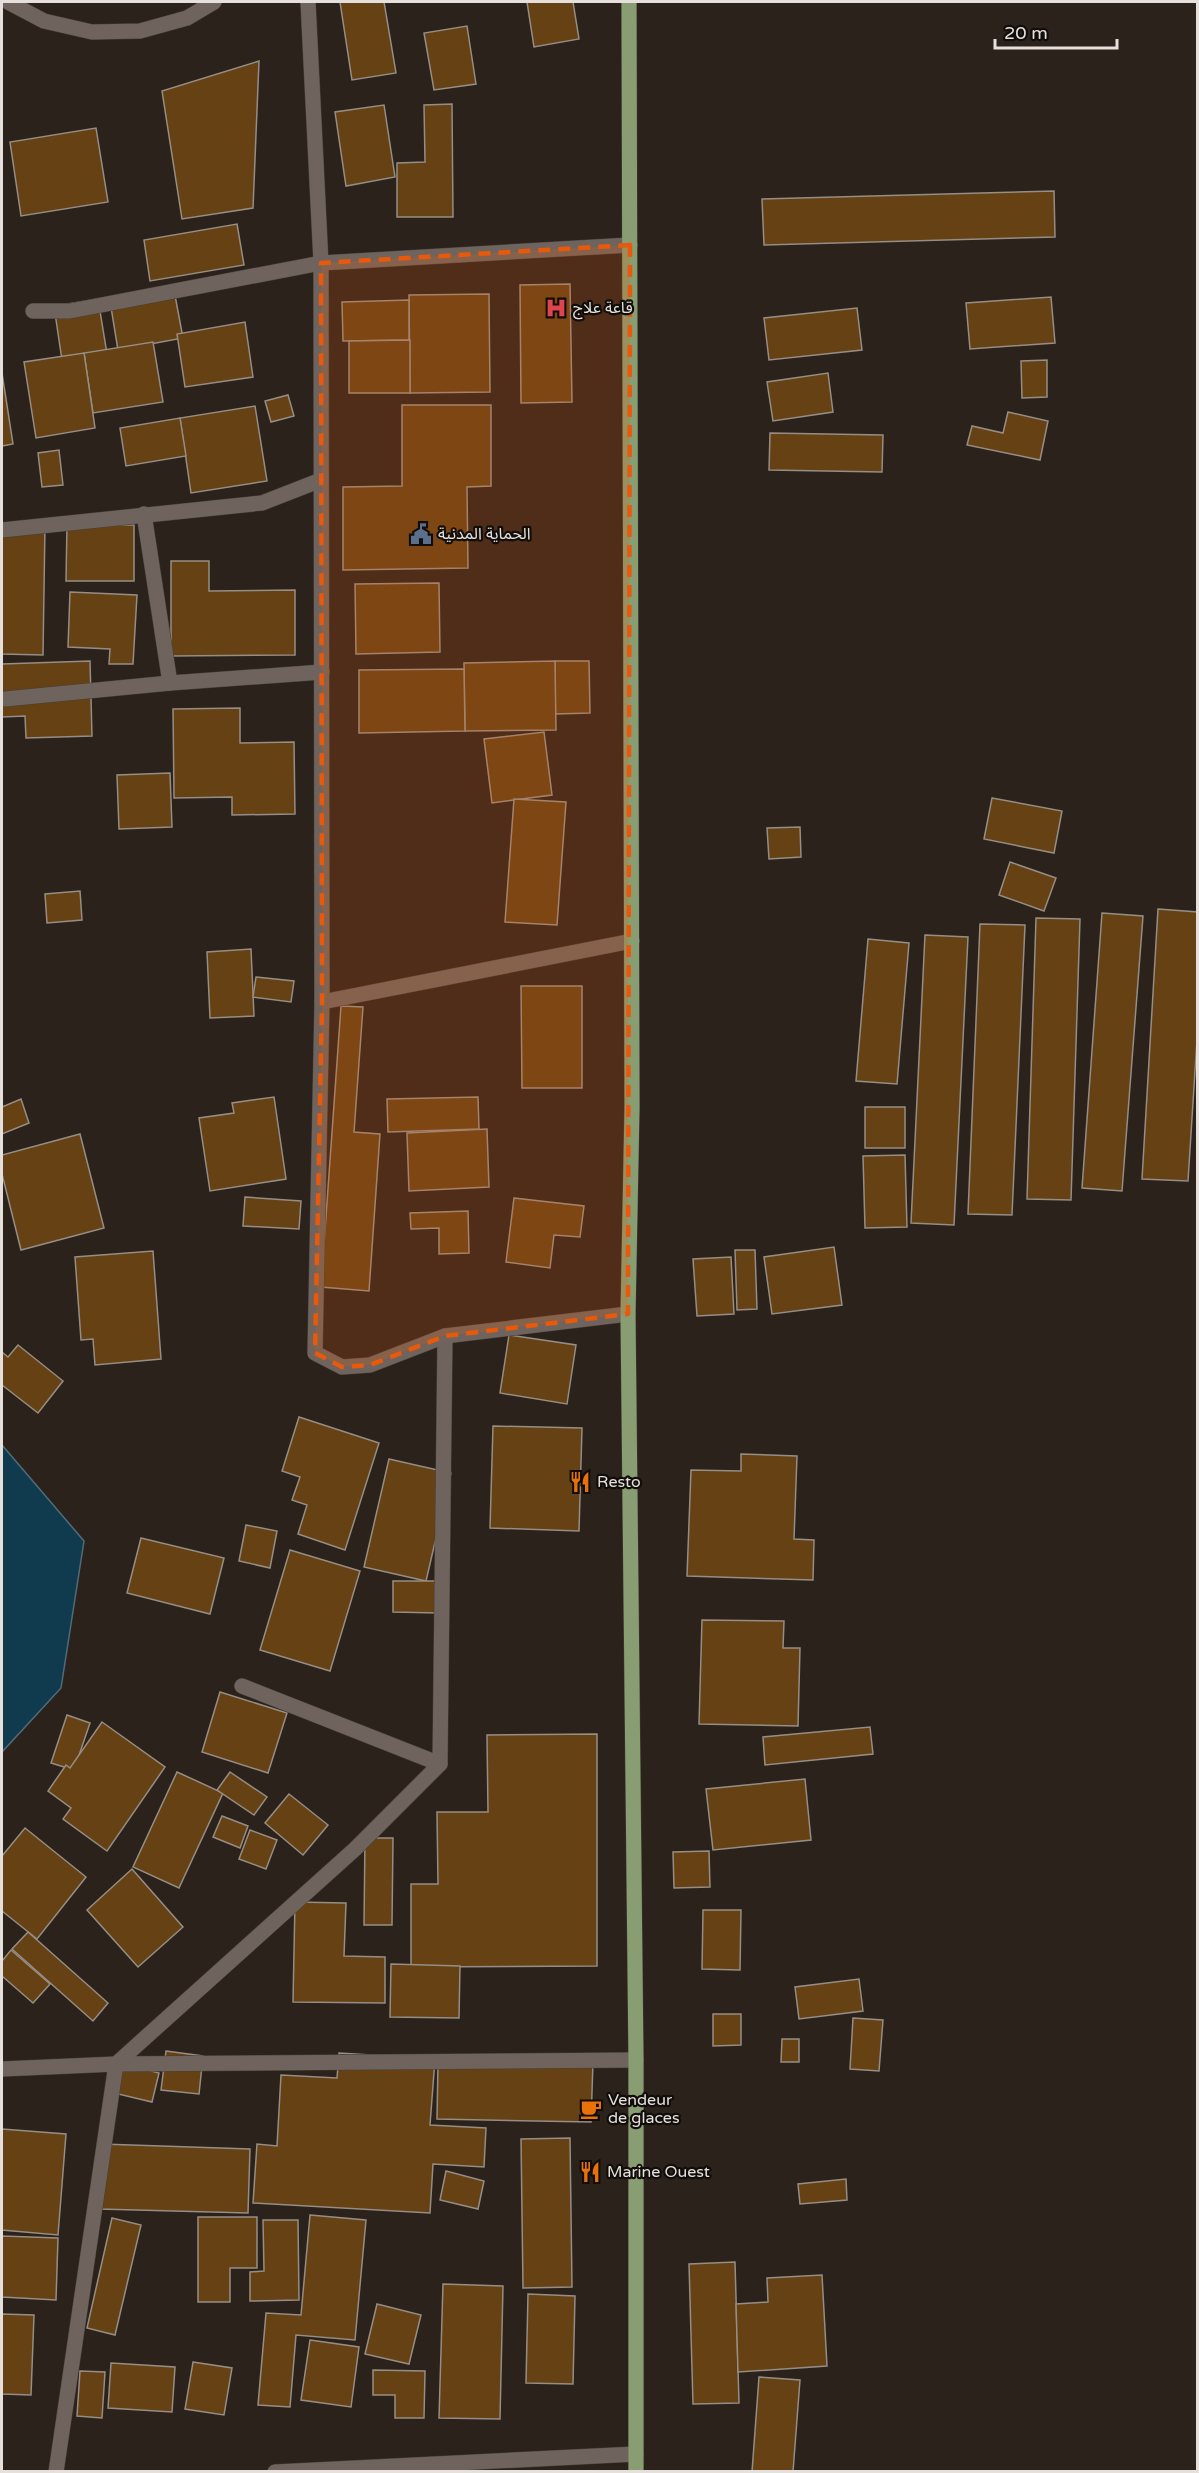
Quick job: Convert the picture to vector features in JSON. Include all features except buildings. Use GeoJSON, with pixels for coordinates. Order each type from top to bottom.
{"type":"FeatureCollection","features":[{"type":"Feature","properties":{"kind":"main road"},"geometry":{"type":"LineString","coordinates":[[629,2],[632,1108],[628,1314],[636,2060],[636,2472]]}},
{"type":"Feature","properties":{"kind":"street"},"geometry":{"type":"LineString","coordinates":[[8,2],[44,21],[92,32],[140,31],[187,18],[214,2]]}},
{"type":"Feature","properties":{"kind":"street"},"geometry":{"type":"LineString","coordinates":[[308,2],[321,263],[322,1002],[315,1353],[342,1367],[370,1365],[445,1336],[628,1314]]}},
{"type":"Feature","properties":{"kind":"street"},"geometry":{"type":"LineString","coordinates":[[33,311],[70,311],[321,263],[630,245]]}},
{"type":"Feature","properties":{"kind":"street"},"geometry":{"type":"LineString","coordinates":[[2,530],[262,503],[321,480]]}},
{"type":"Feature","properties":{"kind":"street"},"geometry":{"type":"LineString","coordinates":[[144,514],[170,683]]}},
{"type":"Feature","properties":{"kind":"street"},"geometry":{"type":"LineString","coordinates":[[4,699],[170,683],[322,672]]}},
{"type":"Feature","properties":{"kind":"street"},"geometry":{"type":"LineString","coordinates":[[322,1002],[632,940]]}},
{"type":"Feature","properties":{"kind":"street"},"geometry":{"type":"LineString","coordinates":[[56,2472],[116,2064],[355,1850],[440,1764],[445,1336]]}},
{"type":"Feature","properties":{"kind":"street"},"geometry":{"type":"LineString","coordinates":[[242,1686],[440,1764]]}},
{"type":"Feature","properties":{"kind":"street"},"geometry":{"type":"LineString","coordinates":[[2,2069],[116,2064],[636,2060]]}},
{"type":"Feature","properties":{"kind":"street"},"geometry":{"type":"LineString","coordinates":[[275,2472],[636,2454]]}},
{"type":"Feature","properties":{"kind":"highlighted area"},"geometry":{"type":"Polygon","coordinates":[[[630,245],[628,1314],[445,1336],[370,1365],[342,1367],[315,1353],[322,1002],[321,263],[630,245]]]}},
{"type":"Feature","properties":{"kind":"water"},"geometry":{"type":"Polygon","coordinates":[[[2,1445],[84,1541],[61,1688],[2,1752],[2,1445]]]}},
{"type":"Feature","properties":{"kind":"place","name":"قاعة علاج"},"geometry":{"type":"Point","coordinates":[556,308]}},
{"type":"Feature","properties":{"kind":"place","name":"الحماية المدنية"},"geometry":{"type":"Point","coordinates":[421,534]}},
{"type":"Feature","properties":{"kind":"place","name":"Resto"},"geometry":{"type":"Point","coordinates":[580,1482]}},
{"type":"Feature","properties":{"kind":"place","name":"Vendeur de glaces"},"geometry":{"type":"Point","coordinates":[591,2109]}},
{"type":"Feature","properties":{"kind":"place","name":"Marine Ouest"},"geometry":{"type":"Point","coordinates":[590,2172]}}]}
